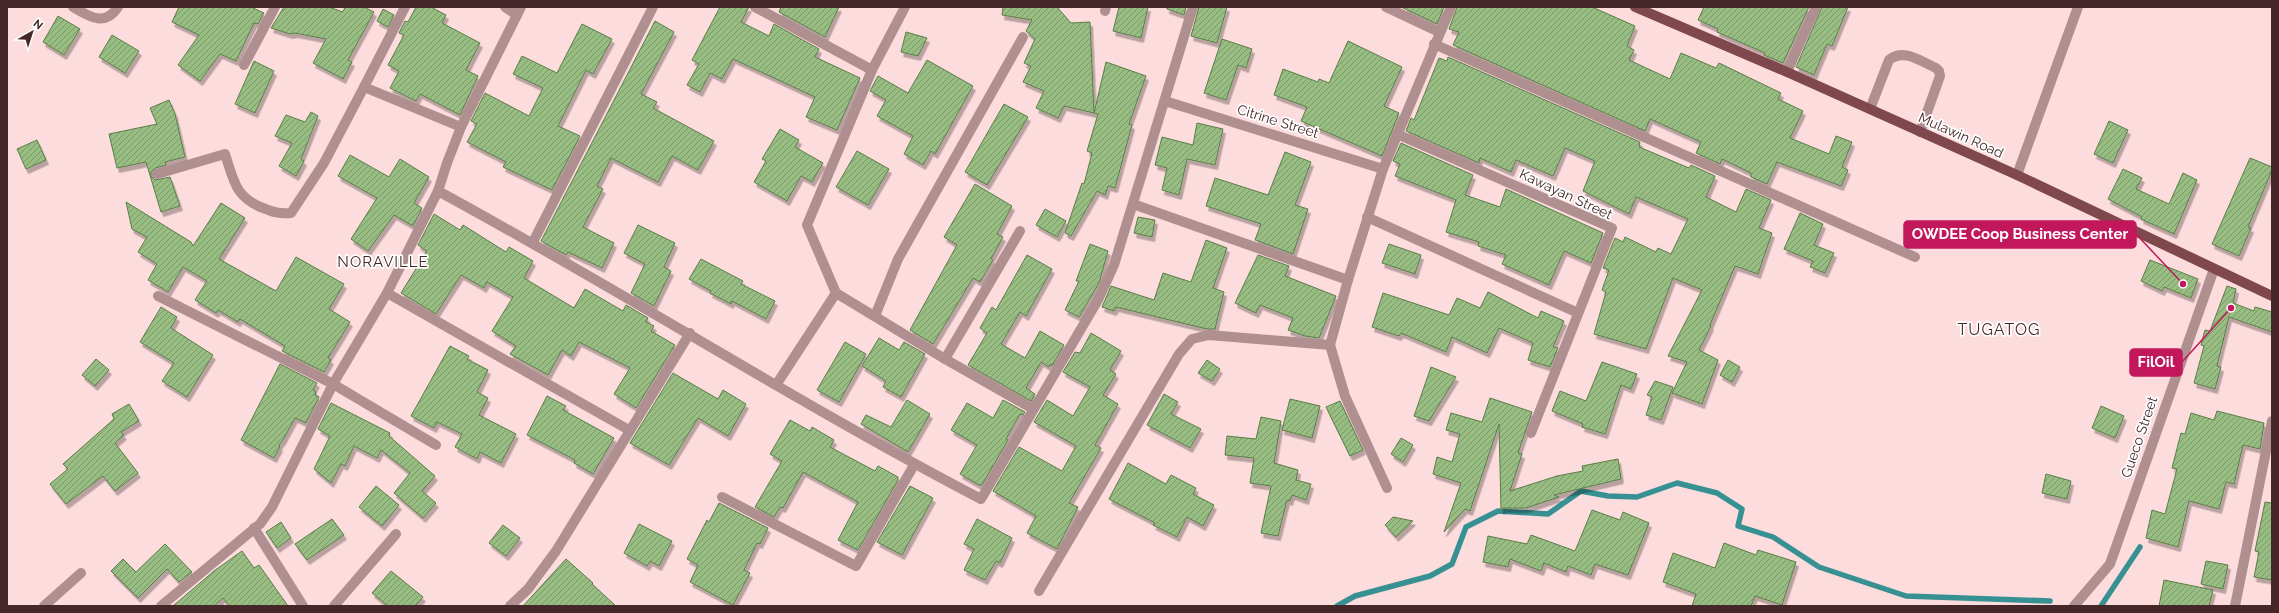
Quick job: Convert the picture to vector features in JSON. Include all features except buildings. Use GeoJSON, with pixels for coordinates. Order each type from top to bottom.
{"type":"FeatureCollection","features":[{"type":"Feature","properties":{"kind":"main road","name":"Mulawin Road"},"geometry":{"type":"LineString","coordinates":[[1635,7],[1787,72],[2017,175],[2272,296]]}},
{"type":"Feature","properties":{"kind":"street"},"geometry":{"type":"LineString","coordinates":[[73,7],[93,19],[104,20],[114,13],[118,7]]}},
{"type":"Feature","properties":{"kind":"street"},"geometry":{"type":"LineString","coordinates":[[244,65],[275,7]]}},
{"type":"Feature","properties":{"kind":"street"},"geometry":{"type":"LineString","coordinates":[[157,174],[225,154],[240,195],[251,204],[278,214],[291,213],[324,163],[405,7]]}},
{"type":"Feature","properties":{"kind":"street"},"geometry":{"type":"LineString","coordinates":[[161,606],[254,528],[272,506],[333,384],[387,293],[438,191],[461,127],[519,11],[504,7]]}},
{"type":"Feature","properties":{"kind":"street"},"geometry":{"type":"LineString","coordinates":[[533,242],[653,7]]}},
{"type":"Feature","properties":{"kind":"street"},"geometry":{"type":"LineString","coordinates":[[755,7],[872,70]]}},
{"type":"Feature","properties":{"kind":"street"},"geometry":{"type":"LineString","coordinates":[[905,7],[872,70],[806,225],[836,293],[945,359],[1033,409]]}},
{"type":"Feature","properties":{"kind":"street"},"geometry":{"type":"LineString","coordinates":[[438,191],[533,242],[914,465],[981,500],[1098,300],[1114,265],[1193,7]]}},
{"type":"Feature","properties":{"kind":"street"},"geometry":{"type":"LineString","coordinates":[[1386,7],[1439,32]]}},
{"type":"Feature","properties":{"kind":"street"},"geometry":{"type":"LineString","coordinates":[[1387,488],[1345,396],[1330,345],[1348,280],[1383,169],[1439,32],[1451,7]]}},
{"type":"Feature","properties":{"kind":"street"},"geometry":{"type":"LineString","coordinates":[[1787,72],[1816,7]]}},
{"type":"Feature","properties":{"kind":"street"},"geometry":{"type":"LineString","coordinates":[[2017,175],[2078,7]]}},
{"type":"Feature","properties":{"kind":"street"},"geometry":{"type":"LineString","coordinates":[[875,316],[898,260],[1023,38]]}},
{"type":"Feature","properties":{"kind":"street"},"geometry":{"type":"LineString","coordinates":[[1434,44],[1915,257]]}},
{"type":"Feature","properties":{"kind":"street"},"geometry":{"type":"LineString","coordinates":[[1870,109],[1889,60],[1895,55],[1904,54],[1936,68],[1939,71],[1940,76],[1920,132]]}},
{"type":"Feature","properties":{"kind":"street"},"geometry":{"type":"LineString","coordinates":[[364,87],[461,127]]}},
{"type":"Feature","properties":{"kind":"street","name":"Citrine Street"},"geometry":{"type":"LineString","coordinates":[[1165,101],[1383,169]]}},
{"type":"Feature","properties":{"kind":"street","name":"Kawayan Street"},"geometry":{"type":"LineString","coordinates":[[1397,134],[1612,228],[1531,433]]}},
{"type":"Feature","properties":{"kind":"street"},"geometry":{"type":"LineString","coordinates":[[1133,204],[1348,280]]}},
{"type":"Feature","properties":{"kind":"street"},"geometry":{"type":"LineString","coordinates":[[1367,217],[1578,313]]}},
{"type":"Feature","properties":{"kind":"street"},"geometry":{"type":"LineString","coordinates":[[945,359],[1020,231]]}},
{"type":"Feature","properties":{"kind":"street","name":"Gueco Street"},"geometry":{"type":"LineString","coordinates":[[2074,606],[2110,564],[2214,269]]}},
{"type":"Feature","properties":{"kind":"street"},"geometry":{"type":"LineString","coordinates":[[387,293],[629,430]]}},
{"type":"Feature","properties":{"kind":"street"},"geometry":{"type":"LineString","coordinates":[[776,385],[836,293]]}},
{"type":"Feature","properties":{"kind":"street"},"geometry":{"type":"LineString","coordinates":[[158,296],[333,384],[436,445]]}},
{"type":"Feature","properties":{"kind":"street"},"geometry":{"type":"LineString","coordinates":[[510,606],[528,589],[556,551],[690,333]]}},
{"type":"Feature","properties":{"kind":"street"},"geometry":{"type":"LineString","coordinates":[[1039,591],[1179,354],[1192,339],[1209,335],[1330,345]]}},
{"type":"Feature","properties":{"kind":"street"},"geometry":{"type":"LineString","coordinates":[[2235,606],[2272,421]]}},
{"type":"Feature","properties":{"kind":"street"},"geometry":{"type":"LineString","coordinates":[[722,497],[856,566],[914,465]]}},
{"type":"Feature","properties":{"kind":"street"},"geometry":{"type":"LineString","coordinates":[[254,528],[303,606]]}},
{"type":"Feature","properties":{"kind":"street"},"geometry":{"type":"LineString","coordinates":[[334,606],[396,534]]}},
{"type":"Feature","properties":{"kind":"street"},"geometry":{"type":"LineString","coordinates":[[44,606],[81,573]]}},
{"type":"Feature","properties":{"kind":"waterway"},"geometry":{"type":"LineString","coordinates":[[1337,606],[1355,596],[1430,576],[1452,564],[1466,527],[1498,511],[1548,514],[1581,491],[1608,496],[1637,497],[1677,483],[1717,493],[1742,509],[1738,526],[1773,537],[1819,567],[1906,596],[2050,601]]}},
{"type":"Feature","properties":{"kind":"waterway"},"geometry":{"type":"LineString","coordinates":[[2101,606],[2140,547]]}},
{"type":"Feature","properties":{"kind":"place","name":"OWDEE Coop Business Center"},"geometry":{"type":"Point","coordinates":[2183,284]}},
{"type":"Feature","properties":{"kind":"place","name":"FilOil"},"geometry":{"type":"Point","coordinates":[2231,308]}},
{"type":"Feature","properties":{"kind":"district","name":"NORAVILLE"},"geometry":{"type":"Point","coordinates":[383,262]}},
{"type":"Feature","properties":{"kind":"district","name":"TUGATOG"},"geometry":{"type":"Point","coordinates":[1999,329]}}]}
